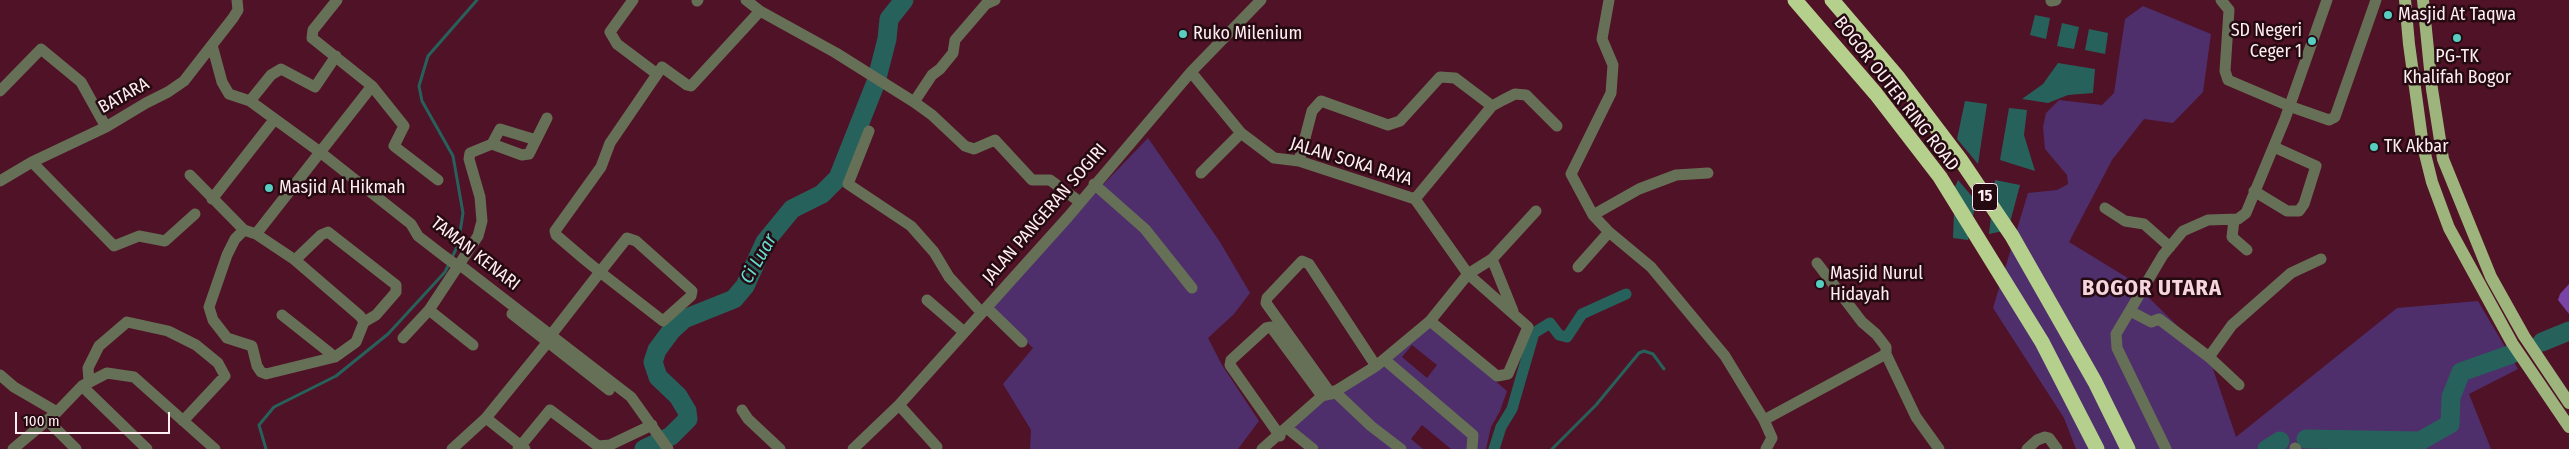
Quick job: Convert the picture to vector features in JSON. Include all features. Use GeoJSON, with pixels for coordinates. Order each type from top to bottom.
{"type":"FeatureCollection","features":[{"type":"Feature","properties":{"kind":"highway","name":"BOGOR OUTER RING ROAD"},"geometry":{"type":"LineString","coordinates":[[1795,0],[1876,94],[1940,176],[2042,342],[2098,449]]}},
{"type":"Feature","properties":{"kind":"highway","name":"BOGOR OUTER RING ROAD"},"geometry":{"type":"LineString","coordinates":[[1832,0],[1896,76],[1960,159],[2012,236],[2063,325],[2128,449]]}},
{"type":"Feature","properties":{"kind":"main road"},"geometry":{"type":"LineString","coordinates":[[2405,0],[2409,44],[2426,161],[2449,228],[2512,343],[2569,427]]}},
{"type":"Feature","properties":{"kind":"main road"},"geometry":{"type":"LineString","coordinates":[[2423,0],[2432,89],[2443,159],[2491,277],[2524,336],[2569,403]]}},
{"type":"Feature","properties":{"kind":"main road"},"geometry":{"type":"LineString","coordinates":[[2503,327],[2515,320]]}},
{"type":"Feature","properties":{"kind":"street"},"geometry":{"type":"LineString","coordinates":[[337,0],[311,34],[312,38],[372,86],[404,126],[394,146],[438,180]]}},
{"type":"Feature","properties":{"kind":"street"},"geometry":{"type":"LineString","coordinates":[[633,0],[610,32],[617,44],[658,74]]}},
{"type":"Feature","properties":{"kind":"street"},"geometry":{"type":"LineString","coordinates":[[746,0],[760,11],[867,72],[914,102],[932,115],[965,146],[974,149],[995,140],[1032,180],[1050,180],[1080,202]]}},
{"type":"Feature","properties":{"kind":"street"},"geometry":{"type":"LineString","coordinates":[[914,102],[932,75],[940,70],[953,53],[955,40],[986,4],[994,0]]}},
{"type":"Feature","properties":{"kind":"street","name":"JALAN PANGERAN SOGIRI"},"geometry":{"type":"LineString","coordinates":[[853,449],[899,405],[1080,202],[1191,72],[1261,0]]}},
{"type":"Feature","properties":{"kind":"street"},"geometry":{"type":"LineString","coordinates":[[1609,0],[1602,39],[1613,66],[1611,93],[1570,174],[1593,215],[1609,232],[1651,267],[1725,356],[1764,420],[1772,438],[1766,449]]}},
{"type":"Feature","properties":{"kind":"street"},"geometry":{"type":"LineString","coordinates":[[2221,0],[2229,10],[2226,78],[2231,82],[2325,119],[2335,117],[2376,0]]}},
{"type":"Feature","properties":{"kind":"street"},"geometry":{"type":"LineString","coordinates":[[2166,449],[2117,348],[2116,334],[2163,255],[2183,231],[2208,220],[2234,220],[2246,212],[2274,147],[2327,0]]}},
{"type":"Feature","properties":{"kind":"street","name":"BATARA"},"geometry":{"type":"LineString","coordinates":[[0,181],[32,162],[106,127],[184,81],[212,45],[238,5]]}},
{"type":"Feature","properties":{"kind":"street"},"geometry":{"type":"LineString","coordinates":[[452,449],[486,418],[549,339],[600,272],[626,238],[636,241],[692,294],[664,321],[600,272],[556,235],[554,231],[601,167],[610,144],[662,67],[687,85],[692,86],[760,11]]}},
{"type":"Feature","properties":{"kind":"street"},"geometry":{"type":"LineString","coordinates":[[212,45],[223,87],[232,96],[250,101],[319,154]]}},
{"type":"Feature","properties":{"kind":"street"},"geometry":{"type":"LineString","coordinates":[[0,91],[42,49],[80,82],[106,127]]}},
{"type":"Feature","properties":{"kind":"street"},"geometry":{"type":"LineString","coordinates":[[250,101],[271,75],[284,68],[315,88],[336,56]]}},
{"type":"Feature","properties":{"kind":"street","name":"JALAN SOKA RAYA"},"geometry":{"type":"LineString","coordinates":[[1191,72],[1241,134],[1274,158],[1298,162],[1415,200],[1468,274],[1515,314]]}},
{"type":"Feature","properties":{"kind":"street"},"geometry":{"type":"LineString","coordinates":[[1298,162],[1312,111],[1321,101],[1388,124],[1400,121],[1440,77],[1455,78],[1492,106]]}},
{"type":"Feature","properties":{"kind":"street"},"geometry":{"type":"LineString","coordinates":[[256,234],[372,86]]}},
{"type":"Feature","properties":{"kind":"street"},"geometry":{"type":"LineString","coordinates":[[1415,200],[1492,106],[1516,94],[1526,95],[1557,126]]}},
{"type":"Feature","properties":{"kind":"street"},"geometry":{"type":"LineString","coordinates":[[492,144],[522,155],[529,154],[547,118]]}},
{"type":"Feature","properties":{"kind":"street"},"geometry":{"type":"LineString","coordinates":[[212,199],[274,120]]}},
{"type":"Feature","properties":{"kind":"street"},"geometry":{"type":"LineString","coordinates":[[403,338],[429,310],[478,236],[482,221],[480,197],[469,159],[470,153],[492,144],[500,129],[536,140]]}},
{"type":"Feature","properties":{"kind":"street"},"geometry":{"type":"LineString","coordinates":[[869,131],[848,184],[911,226],[943,263],[949,277],[984,311],[1022,342]]}},
{"type":"Feature","properties":{"kind":"street"},"geometry":{"type":"LineString","coordinates":[[1201,173],[1241,134]]}},
{"type":"Feature","properties":{"kind":"street"},"geometry":{"type":"LineString","coordinates":[[2254,191],[2288,210],[2300,211],[2304,204],[2316,166],[2274,147]]}},
{"type":"Feature","properties":{"kind":"street","name":"TAMAN KENARI"},"geometry":{"type":"LineString","coordinates":[[319,154],[409,231],[457,266],[549,339],[631,397],[668,449]]}},
{"type":"Feature","properties":{"kind":"street"},"geometry":{"type":"LineString","coordinates":[[32,162],[114,246],[139,236],[165,241],[195,214]]}},
{"type":"Feature","properties":{"kind":"street"},"geometry":{"type":"LineString","coordinates":[[1593,215],[1639,188],[1676,175],[1708,173]]}},
{"type":"Feature","properties":{"kind":"street"},"geometry":{"type":"LineString","coordinates":[[190,175],[244,230],[256,234],[295,260],[360,316],[364,322]]}},
{"type":"Feature","properties":{"kind":"street"},"geometry":{"type":"LineString","coordinates":[[1094,184],[1145,229],[1192,288]]}},
{"type":"Feature","properties":{"kind":"street"},"geometry":{"type":"LineString","coordinates":[[2105,208],[2124,221],[2144,224],[2170,247]]}},
{"type":"Feature","properties":{"kind":"street"},"geometry":{"type":"LineString","coordinates":[[1262,449],[1329,394],[1380,363],[1430,320],[1468,274],[1492,259],[1536,211]]}},
{"type":"Feature","properties":{"kind":"street"},"geometry":{"type":"LineString","coordinates":[[2234,220],[2232,236],[2247,250]]}},
{"type":"Feature","properties":{"kind":"street"},"geometry":{"type":"LineString","coordinates":[[244,230],[235,239],[227,256],[209,307],[213,320],[227,338],[252,346],[257,366],[261,372],[266,374],[335,357],[356,342],[364,322],[376,314],[396,292],[396,285],[336,236],[328,232],[321,235],[295,260]]}},
{"type":"Feature","properties":{"kind":"street"},"geometry":{"type":"LineString","coordinates":[[1578,267],[1609,232]]}},
{"type":"Feature","properties":{"kind":"street"},"geometry":{"type":"LineString","coordinates":[[1430,320],[1490,371],[1503,376],[1508,374],[1528,327],[1515,314],[1492,259]]}},
{"type":"Feature","properties":{"kind":"street"},"geometry":{"type":"LineString","coordinates":[[2209,357],[2232,326],[2291,273],[2321,259]]}},
{"type":"Feature","properties":{"kind":"street"},"geometry":{"type":"LineString","coordinates":[[1329,394],[1266,303],[1267,298],[1302,261],[1309,264],[1380,363],[1473,435],[1472,449]]}},
{"type":"Feature","properties":{"kind":"street"},"geometry":{"type":"LineString","coordinates":[[1817,263],[1862,322],[1876,334],[1886,347],[1886,354],[1916,417],[1939,449]]}},
{"type":"Feature","properties":{"kind":"street"},"geometry":{"type":"LineString","coordinates":[[927,300],[964,332]]}},
{"type":"Feature","properties":{"kind":"street"},"geometry":{"type":"LineString","coordinates":[[429,310],[473,345]]}},
{"type":"Feature","properties":{"kind":"street"},"geometry":{"type":"LineString","coordinates":[[2130,311],[2151,322],[2159,319],[2209,357],[2239,385]]}},
{"type":"Feature","properties":{"kind":"street"},"geometry":{"type":"LineString","coordinates":[[282,315],[335,357]]}},
{"type":"Feature","properties":{"kind":"street"},"geometry":{"type":"LineString","coordinates":[[86,383],[88,368],[99,346],[127,322],[168,331],[196,345],[218,363],[225,376],[183,421]]}},
{"type":"Feature","properties":{"kind":"street"},"geometry":{"type":"LineString","coordinates":[[1313,449],[1283,432],[1230,366],[1232,360],[1266,328],[1271,327],[1329,394],[1401,449]]}},
{"type":"Feature","properties":{"kind":"street"},"geometry":{"type":"LineString","coordinates":[[1764,420],[1886,354]]}},
{"type":"Feature","properties":{"kind":"street"},"geometry":{"type":"LineString","coordinates":[[13,449],[57,412],[86,383],[107,372],[134,377],[215,449]]}},
{"type":"Feature","properties":{"kind":"street"},"geometry":{"type":"LineString","coordinates":[[0,375],[14,387],[57,412]]}},
{"type":"Feature","properties":{"kind":"street"},"geometry":{"type":"LineString","coordinates":[[86,383],[147,449]]}},
{"type":"Feature","properties":{"kind":"street"},"geometry":{"type":"LineString","coordinates":[[899,405],[937,447]]}},
{"type":"Feature","properties":{"kind":"street"},"geometry":{"type":"LineString","coordinates":[[486,418],[521,448],[550,410],[590,446],[610,445],[655,429]]}},
{"type":"Feature","properties":{"kind":"street"},"geometry":{"type":"LineString","coordinates":[[742,410],[748,420],[780,449]]}},
{"type":"Feature","properties":{"kind":"street"},"geometry":{"type":"LineString","coordinates":[[48,420],[76,449]]}},
{"type":"Feature","properties":{"kind":"street"},"geometry":{"type":"LineString","coordinates":[[2027,449],[2037,440],[2045,437],[2049,438],[2058,449]]}},
{"type":"Feature","properties":{"kind":"shaded area"},"geometry":{"type":"Polygon","coordinates":[[[2143,6],[2211,34],[2203,92],[2173,123],[2144,119],[2112,160],[2069,242],[2131,280],[2209,357],[2236,437],[2397,308],[2478,301],[2518,369],[2469,394],[2491,449],[2076,449],[2064,418],[1993,308],[2028,193],[2057,190],[2068,184],[2067,175],[2045,149],[2043,127],[2046,113],[2059,100],[2102,105],[2114,93],[2125,19],[2143,6]]]}},
{"type":"Feature","properties":{"kind":"shaded area"},"geometry":{"type":"Polygon","coordinates":[[[1148,138],[1220,242],[1250,293],[1234,314],[1208,338],[1222,365],[1259,421],[1238,449],[1030,449],[1031,430],[1003,384],[1033,348],[988,304],[1148,138]]]}},
{"type":"Feature","properties":{"kind":"shaded area"},"geometry":{"type":"Polygon","coordinates":[[[2569,284],[2569,314],[2558,300],[2560,294],[2569,284]]]}},
{"type":"Feature","properties":{"kind":"shaded area"},"geometry":{"type":"Polygon","coordinates":[[[1429,328],[1434,329],[1507,391],[1500,411],[1491,427],[1486,449],[1451,449],[1422,425],[1411,439],[1423,449],[1320,449],[1294,428],[1297,420],[1429,328]],[[1412,345],[1402,357],[1427,378],[1437,365],[1412,345]]]}},
{"type":"Feature","properties":{"kind":"water"},"geometry":{"type":"Polygon","coordinates":[[[2035,15],[2050,18],[2046,39],[2030,35],[2035,15]]]}},
{"type":"Feature","properties":{"kind":"water"},"geometry":{"type":"Polygon","coordinates":[[[2062,23],[2079,27],[2074,49],[2057,46],[2062,23]]]}},
{"type":"Feature","properties":{"kind":"water"},"geometry":{"type":"Polygon","coordinates":[[[2089,29],[2108,33],[2105,54],[2085,50],[2089,29]]]}},
{"type":"Feature","properties":{"kind":"water"},"geometry":{"type":"Polygon","coordinates":[[[2058,63],[2095,69],[2093,93],[2068,95],[2048,103],[2022,99],[2043,84],[2058,63]]]}},
{"type":"Feature","properties":{"kind":"water"},"geometry":{"type":"Polygon","coordinates":[[[1965,101],[1987,104],[1978,164],[1957,139],[1965,101]]]}},
{"type":"Feature","properties":{"kind":"water"},"geometry":{"type":"Polygon","coordinates":[[[2009,108],[2027,110],[2024,135],[2035,171],[2000,160],[2009,108]]]}},
{"type":"Feature","properties":{"kind":"water"},"geometry":{"type":"Polygon","coordinates":[[[1958,180],[1976,201],[1968,240],[1953,238],[1955,187],[1958,180]]]}},
{"type":"Feature","properties":{"kind":"water"},"geometry":{"type":"Polygon","coordinates":[[[1995,180],[2020,185],[2008,230],[1989,234],[1995,180]]]}},
{"type":"Feature","properties":{"kind":"waterway"},"geometry":{"type":"LineString","coordinates":[[266,449],[259,425],[274,407],[336,376],[388,334],[445,272],[458,245],[463,213],[453,156],[422,101],[419,86],[428,56],[477,0]]}},
{"type":"Feature","properties":{"kind":"waterway","name":"Ci Luar"},"geometry":{"type":"LineString","coordinates":[[644,449],[671,436],[688,419],[687,411],[678,396],[658,377],[653,362],[657,350],[671,331],[684,319],[734,299],[745,286],[765,242],[792,209],[822,194],[838,178],[876,82],[887,39],[889,19],[904,0]]}},
{"type":"Feature","properties":{"kind":"waterway"},"geometry":{"type":"LineString","coordinates":[[1494,449],[1501,427],[1512,409],[1534,333],[1550,323],[1559,335],[1567,337],[1582,314],[1626,294]]}},
{"type":"Feature","properties":{"kind":"waterway"},"geometry":{"type":"LineString","coordinates":[[2542,342],[2569,331]]}},
{"type":"Feature","properties":{"kind":"waterway"},"geometry":{"type":"LineString","coordinates":[[1552,449],[1596,405],[1639,353],[1644,351],[1653,354],[1664,369]]}},
{"type":"Feature","properties":{"kind":"waterway"},"geometry":{"type":"LineString","coordinates":[[2306,439],[2420,441],[2450,424],[2451,397],[2461,372],[2512,354]]}},
{"type":"Feature","properties":{"kind":"waterway"},"geometry":{"type":"LineString","coordinates":[[2267,449],[2280,441]]}},
{"type":"Feature","properties":{"kind":"place","name":"Masjid At Taqwa"},"geometry":{"type":"Point","coordinates":[2388,15]}},
{"type":"Feature","properties":{"kind":"place","name":"Ruko Milenium"},"geometry":{"type":"Point","coordinates":[1183,34]}},
{"type":"Feature","properties":{"kind":"place","name":"PG-TK Khalifah Bogor"},"geometry":{"type":"Point","coordinates":[2457,38]}},
{"type":"Feature","properties":{"kind":"place","name":"SD Negeri Ceger 1"},"geometry":{"type":"Point","coordinates":[2312,41]}},
{"type":"Feature","properties":{"kind":"place","name":"TK Akbar"},"geometry":{"type":"Point","coordinates":[2374,147]}},
{"type":"Feature","properties":{"kind":"place","name":"Masjid Al Hikmah"},"geometry":{"type":"Point","coordinates":[269,188]}},
{"type":"Feature","properties":{"kind":"place","name":"Masjid Nurul Hidayah"},"geometry":{"type":"Point","coordinates":[1820,284]}},
{"type":"Feature","properties":{"kind":"district","name":"BOGOR UTARA"},"geometry":{"type":"Point","coordinates":[2152,289]}}]}
